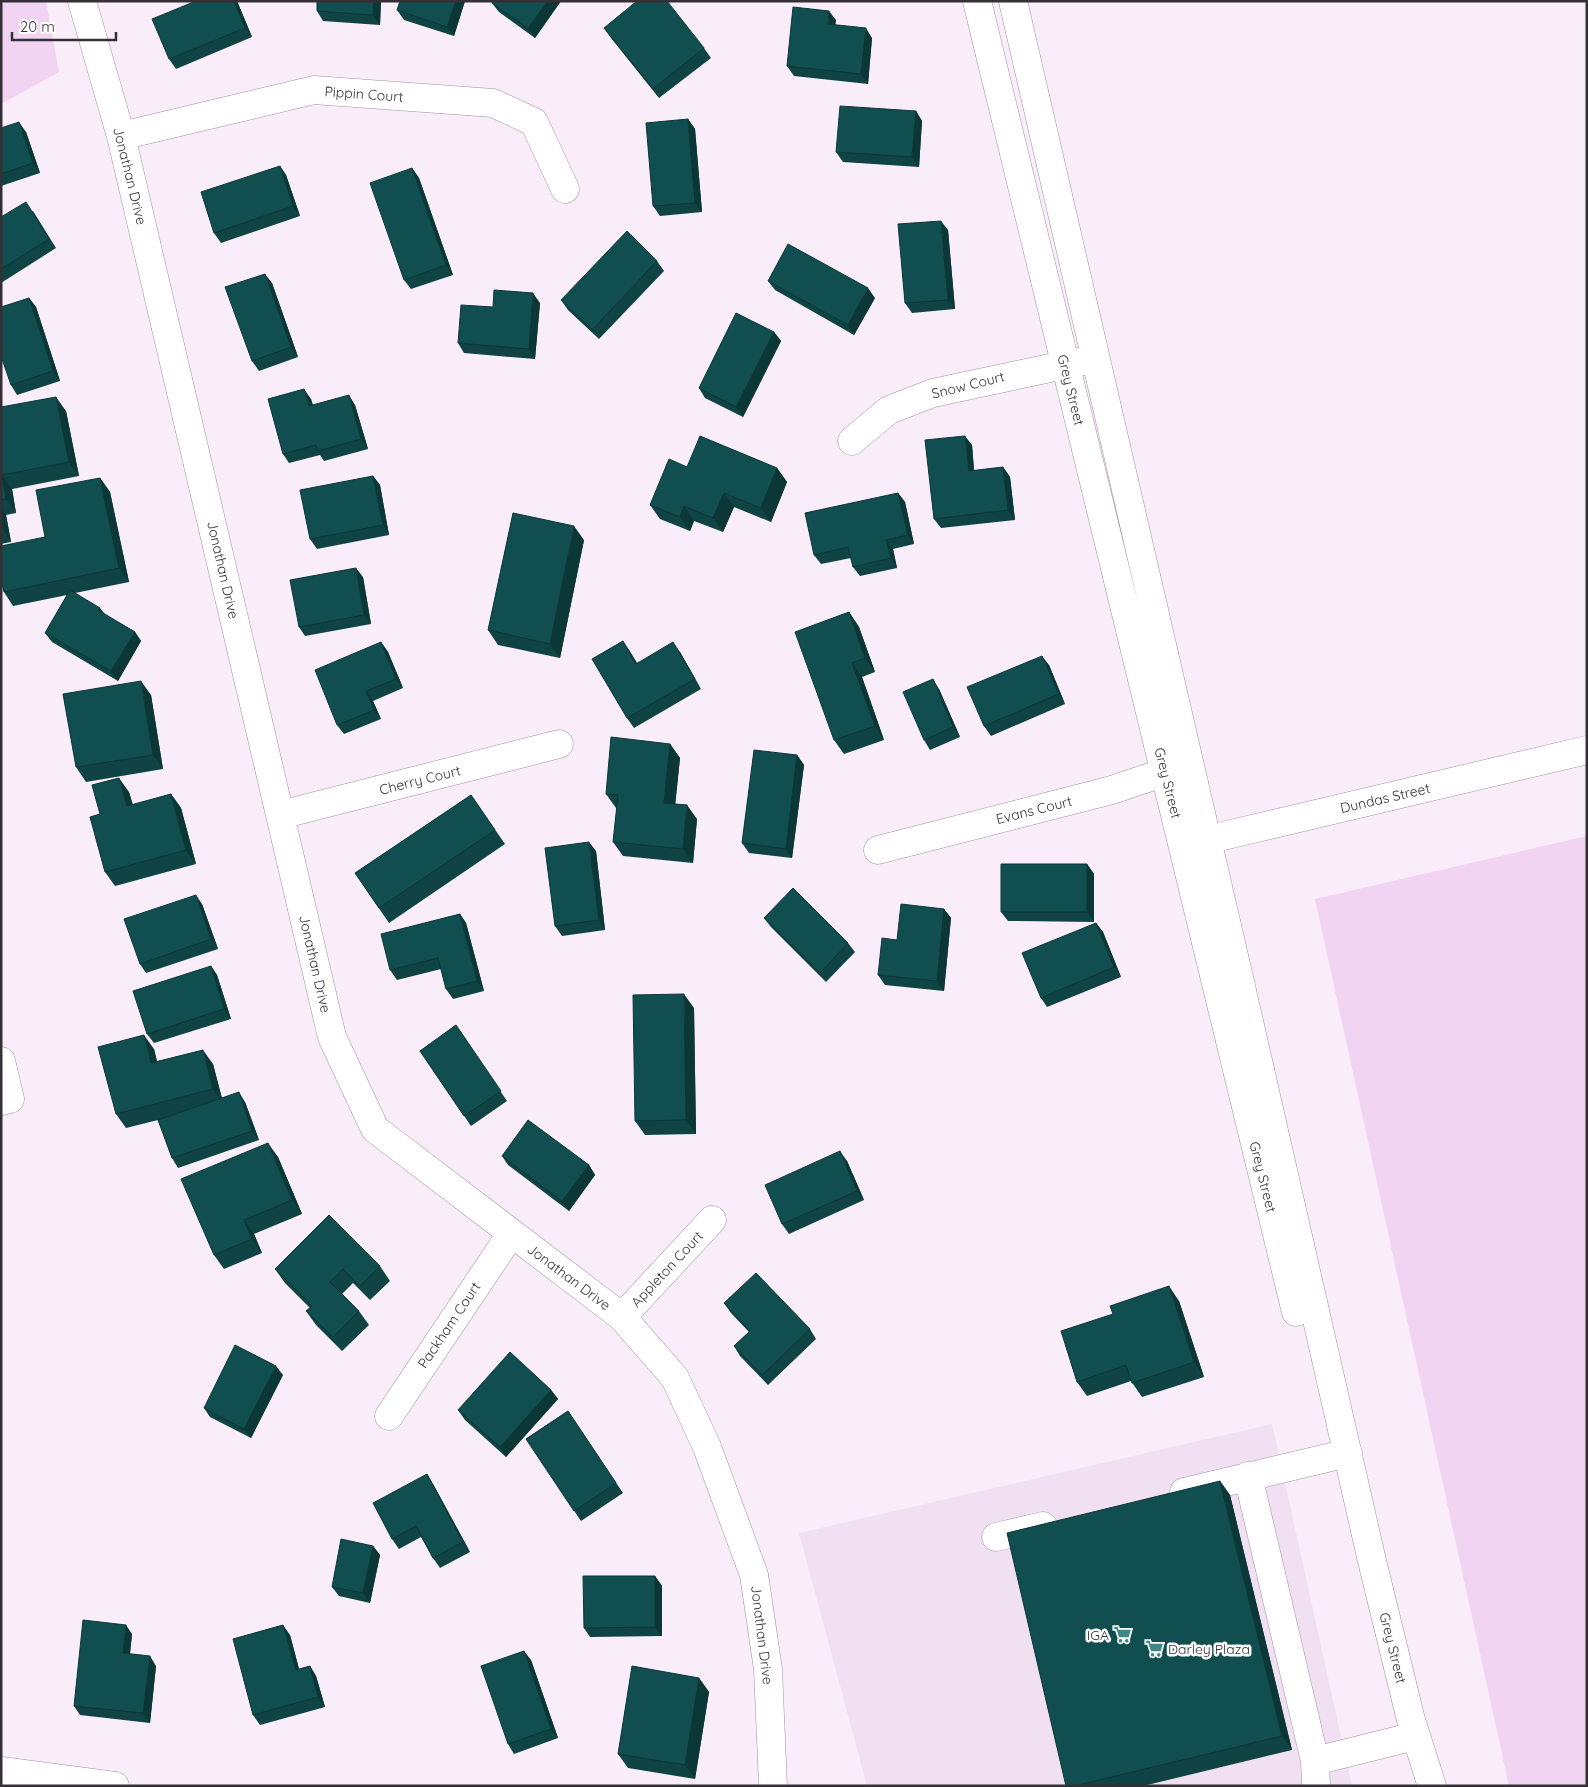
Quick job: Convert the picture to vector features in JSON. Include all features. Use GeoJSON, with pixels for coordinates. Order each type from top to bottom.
{"type":"FeatureCollection","features":[{"type":"Feature","properties":{"kind":"street","name":"Jonathan Drive"},"geometry":{"type":"LineString","coordinates":[[82,1],[121,136],[332,1037],[375,1128],[510,1234],[622,1318],[674,1378],[707,1447],[754,1574],[768,1669],[773,1786]]}},
{"type":"Feature","properties":{"kind":"street","name":"Grey Street"},"geometry":{"type":"LineString","coordinates":[[978,1],[1064,364],[1177,769],[1195,843],[1318,1400],[1342,1455],[1372,1561],[1415,1736],[1432,1786]]}},
{"type":"Feature","properties":{"kind":"street","name":"Grey Street"},"geometry":{"type":"LineString","coordinates":[[1013,1],[1095,358],[1177,769]]}},
{"type":"Feature","properties":{"kind":"street","name":"Pippin Court"},"geometry":{"type":"LineString","coordinates":[[121,136],[314,90],[493,103],[534,122],[565,189]]}},
{"type":"Feature","properties":{"kind":"street","name":"Snow Court"},"geometry":{"type":"LineString","coordinates":[[852,441],[889,410],[933,393],[1095,358]]}},
{"type":"Feature","properties":{"kind":"street","name":"Cherry Court"},"geometry":{"type":"LineString","coordinates":[[280,815],[560,744]]}},
{"type":"Feature","properties":{"kind":"street","name":"Dundas Street"},"geometry":{"type":"LineString","coordinates":[[1195,843],[1587,750]]}},
{"type":"Feature","properties":{"kind":"street","name":"Evans Court"},"geometry":{"type":"LineString","coordinates":[[878,850],[1112,790],[1177,769]]}},
{"type":"Feature","properties":{"kind":"street"},"geometry":{"type":"LineString","coordinates":[[1,1061],[10,1098],[1,1101]]}},
{"type":"Feature","properties":{"kind":"street","name":"Appleton Court"},"geometry":{"type":"LineString","coordinates":[[622,1318],[712,1220]]}},
{"type":"Feature","properties":{"kind":"street","name":"Packham Court"},"geometry":{"type":"LineString","coordinates":[[388,1416],[510,1234]]}},
{"type":"Feature","properties":{"kind":"street"},"geometry":{"type":"LineString","coordinates":[[1161,1498],[1342,1455]]}},
{"type":"Feature","properties":{"kind":"street"},"geometry":{"type":"LineString","coordinates":[[1248,1476],[1316,1773],[1415,1736]]}},
{"type":"Feature","properties":{"kind":"street"},"geometry":{"type":"LineString","coordinates":[[996,1537],[1064,1521]]}},
{"type":"Feature","properties":{"kind":"street","name":"Grey Street"},"geometry":{"type":"LineString","coordinates":[[1415,1736],[1422,1786]]}},
{"type":"Feature","properties":{"kind":"street"},"geometry":{"type":"LineString","coordinates":[[1,1771],[116,1786]]}},
{"type":"Feature","properties":{"kind":"shaded area"},"geometry":{"type":"Polygon","coordinates":[[[1,1],[46,1],[59,72],[1,104],[1,1]]]}},
{"type":"Feature","properties":{"kind":"shaded area"},"geometry":{"type":"Polygon","coordinates":[[[1587,836],[1587,1786],[1509,1786],[1315,899],[1587,836]]]}},
{"type":"Feature","properties":{"kind":"shaded area"},"geometry":{"type":"Polygon","coordinates":[[[1272,1424],[1352,1786],[867,1786],[799,1533],[1272,1424]]]}},
{"type":"Feature","properties":{"kind":"building"},"geometry":{"type":"Polygon","coordinates":[[[196,1],[234,1],[245,28],[169,59],[152,19],[196,1]]]}},
{"type":"Feature","properties":{"kind":"building"},"geometry":{"type":"Polygon","coordinates":[[[317,1],[374,1],[373,15],[317,11],[317,1]]]}},
{"type":"Feature","properties":{"kind":"building"},"geometry":{"type":"Polygon","coordinates":[[[400,1],[456,1],[447,27],[397,10],[400,1]]]}},
{"type":"Feature","properties":{"kind":"building"},"geometry":{"type":"Polygon","coordinates":[[[493,1],[548,1],[528,28],[492,3],[493,1]]]}},
{"type":"Feature","properties":{"kind":"building"},"geometry":{"type":"Polygon","coordinates":[[[637,1],[667,1],[704,48],[653,89],[604,28],[637,1]]]}},
{"type":"Feature","properties":{"kind":"building"},"geometry":{"type":"Polygon","coordinates":[[[793,7],[829,11],[828,24],[866,28],[861,74],[787,66],[793,7]]]}},
{"type":"Feature","properties":{"kind":"building"},"geometry":{"type":"Polygon","coordinates":[[[840,106],[916,111],[912,157],[836,152],[840,106]]]}},
{"type":"Feature","properties":{"kind":"building"},"geometry":{"type":"Polygon","coordinates":[[[688,119],[695,203],[653,206],[646,123],[688,119]]]}},
{"type":"Feature","properties":{"kind":"building"},"geometry":{"type":"Polygon","coordinates":[[[19,122],[33,163],[1,174],[1,128],[19,122]]]}},
{"type":"Feature","properties":{"kind":"building"},"geometry":{"type":"Polygon","coordinates":[[[280,166],[293,206],[214,233],[201,192],[280,166]]]}},
{"type":"Feature","properties":{"kind":"building"},"geometry":{"type":"Polygon","coordinates":[[[412,168],[446,265],[404,280],[370,183],[412,168]]]}},
{"type":"Feature","properties":{"kind":"building"},"geometry":{"type":"Polygon","coordinates":[[[26,202],[49,239],[1,269],[1,217],[26,202]]]}},
{"type":"Feature","properties":{"kind":"building"},"geometry":{"type":"Polygon","coordinates":[[[941,221],[948,300],[905,303],[898,224],[941,221]]]}},
{"type":"Feature","properties":{"kind":"building"},"geometry":{"type":"Polygon","coordinates":[[[627,231],[657,261],[592,330],[561,300],[627,231]]]}},
{"type":"Feature","properties":{"kind":"building"},"geometry":{"type":"Polygon","coordinates":[[[788,244],[868,288],[848,325],[768,281],[788,244]]]}},
{"type":"Feature","properties":{"kind":"building"},"geometry":{"type":"Polygon","coordinates":[[[265,274],[291,347],[252,361],[225,287],[265,274]]]}},
{"type":"Feature","properties":{"kind":"building"},"geometry":{"type":"Polygon","coordinates":[[[494,290],[533,293],[529,349],[458,343],[461,305],[493,307],[494,290]]]}},
{"type":"Feature","properties":{"kind":"building"},"geometry":{"type":"Polygon","coordinates":[[[29,298],[53,371],[11,385],[1,356],[1,307],[29,298]]]}},
{"type":"Feature","properties":{"kind":"building"},"geometry":{"type":"Polygon","coordinates":[[[736,313],[774,332],[736,407],[699,388],[736,313]]]}},
{"type":"Feature","properties":{"kind":"building"},"geometry":{"type":"Polygon","coordinates":[[[304,389],[309,406],[349,395],[361,439],[318,451],[316,445],[283,454],[268,399],[304,389]]]}},
{"type":"Feature","properties":{"kind":"building"},"geometry":{"type":"Polygon","coordinates":[[[56,397],[69,462],[2,475],[6,499],[1,500],[1,407],[56,397]]]}},
{"type":"Feature","properties":{"kind":"building"},"geometry":{"type":"Polygon","coordinates":[[[700,436],[777,468],[761,508],[724,493],[713,518],[684,506],[680,517],[650,505],[669,459],[687,467],[700,436]]]}},
{"type":"Feature","properties":{"kind":"building"},"geometry":{"type":"Polygon","coordinates":[[[965,436],[969,471],[1003,467],[1008,510],[934,519],[925,440],[965,436]]]}},
{"type":"Feature","properties":{"kind":"building"},"geometry":{"type":"Polygon","coordinates":[[[373,476],[383,525],[310,539],[300,490],[373,476]]]}},
{"type":"Feature","properties":{"kind":"building"},"geometry":{"type":"Polygon","coordinates":[[[100,478],[119,568],[4,592],[1,580],[1,546],[45,537],[36,490],[100,478]]]}},
{"type":"Feature","properties":{"kind":"building"},"geometry":{"type":"Polygon","coordinates":[[[898,493],[908,535],[886,540],[891,558],[853,567],[848,547],[814,555],[805,513],[898,493]]]}},
{"type":"Feature","properties":{"kind":"building"},"geometry":{"type":"Polygon","coordinates":[[[513,513],[574,526],[550,644],[488,630],[513,513]]]}},
{"type":"Feature","properties":{"kind":"building"},"geometry":{"type":"Polygon","coordinates":[[[356,568],[364,615],[299,627],[290,580],[356,568]]]}},
{"type":"Feature","properties":{"kind":"building"},"geometry":{"type":"Polygon","coordinates":[[[70,590],[100,608],[98,610],[135,632],[111,671],[45,633],[70,590]]]}},
{"type":"Feature","properties":{"kind":"building"},"geometry":{"type":"Polygon","coordinates":[[[849,612],[865,658],[852,663],[875,726],[834,740],[795,632],[849,612]]]}},
{"type":"Feature","properties":{"kind":"building"},"geometry":{"type":"Polygon","coordinates":[[[623,641],[636,664],[673,642],[695,679],[627,718],[592,659],[623,641]]]}},
{"type":"Feature","properties":{"kind":"building"},"geometry":{"type":"Polygon","coordinates":[[[381,642],[396,679],[366,691],[374,710],[337,725],[315,670],[381,642]]]}},
{"type":"Feature","properties":{"kind":"building"},"geometry":{"type":"Polygon","coordinates":[[[1042,656],[1059,694],[984,726],[967,687],[1042,656]]]}},
{"type":"Feature","properties":{"kind":"building"},"geometry":{"type":"Polygon","coordinates":[[[933,679],[953,727],[924,740],[903,692],[933,679]]]}},
{"type":"Feature","properties":{"kind":"building"},"geometry":{"type":"Polygon","coordinates":[[[141,681],[153,755],[76,767],[63,694],[141,681]]]}},
{"type":"Feature","properties":{"kind":"building"},"geometry":{"type":"Polygon","coordinates":[[[611,737],[670,744],[664,803],[687,805],[683,849],[613,842],[618,795],[606,794],[611,737]]]}},
{"type":"Feature","properties":{"kind":"building"},"geometry":{"type":"Polygon","coordinates":[[[754,750],[797,755],[786,849],[742,843],[754,750]]]}},
{"type":"Feature","properties":{"kind":"building"},"geometry":{"type":"Polygon","coordinates":[[[119,778],[127,806],[171,794],[186,850],[105,872],[90,817],[100,814],[92,785],[119,778]]]}},
{"type":"Feature","properties":{"kind":"building"},"geometry":{"type":"Polygon","coordinates":[[[471,795],[495,830],[379,908],[355,873],[471,795]]]}},
{"type":"Feature","properties":{"kind":"building"},"geometry":{"type":"Polygon","coordinates":[[[589,842],[599,920],[555,926],[545,848],[589,842]]]}},
{"type":"Feature","properties":{"kind":"building"},"geometry":{"type":"Polygon","coordinates":[[[1001,864],[1087,864],[1087,912],[1001,912],[1001,864]]]}},
{"type":"Feature","properties":{"kind":"building"},"geometry":{"type":"Polygon","coordinates":[[[793,888],[848,943],[820,973],[764,918],[793,888]]]}},
{"type":"Feature","properties":{"kind":"building"},"geometry":{"type":"Polygon","coordinates":[[[196,895],[211,939],[140,964],[124,919],[196,895]]]}},
{"type":"Feature","properties":{"kind":"building"},"geometry":{"type":"Polygon","coordinates":[[[901,904],[944,909],[937,981],[878,975],[882,938],[897,940],[901,904]]]}},
{"type":"Feature","properties":{"kind":"building"},"geometry":{"type":"Polygon","coordinates":[[[460,914],[477,981],[446,989],[438,958],[390,970],[381,934],[460,914]]]}},
{"type":"Feature","properties":{"kind":"building"},"geometry":{"type":"Polygon","coordinates":[[[1096,923],[1114,967],[1041,998],[1022,953],[1096,923]]]}},
{"type":"Feature","properties":{"kind":"building"},"geometry":{"type":"Polygon","coordinates":[[[211,966],[224,1009],[147,1034],[133,991],[211,966]]]}},
{"type":"Feature","properties":{"kind":"building"},"geometry":{"type":"Polygon","coordinates":[[[684,994],[686,1120],[635,1121],[633,995],[684,994]]]}},
{"type":"Feature","properties":{"kind":"building"},"geometry":{"type":"Polygon","coordinates":[[[456,1025],[501,1091],[464,1116],[420,1051],[456,1025]]]}},
{"type":"Feature","properties":{"kind":"building"},"geometry":{"type":"Polygon","coordinates":[[[144,1035],[151,1063],[203,1050],[213,1089],[116,1114],[98,1047],[144,1035]]]}},
{"type":"Feature","properties":{"kind":"building"},"geometry":{"type":"Polygon","coordinates":[[[239,1092],[252,1131],[172,1158],[158,1120],[239,1092]]]}},
{"type":"Feature","properties":{"kind":"building"},"geometry":{"type":"Polygon","coordinates":[[[528,1120],[589,1165],[562,1201],[502,1156],[528,1120]]]}},
{"type":"Feature","properties":{"kind":"building"},"geometry":{"type":"Polygon","coordinates":[[[268,1143],[292,1200],[244,1220],[252,1239],[214,1255],[181,1179],[268,1143]]]}},
{"type":"Feature","properties":{"kind":"building"},"geometry":{"type":"Polygon","coordinates":[[[840,1151],[857,1191],[782,1224],[765,1185],[840,1151]]]}},
{"type":"Feature","properties":{"kind":"building"},"geometry":{"type":"Polygon","coordinates":[[[329,1215],[380,1266],[360,1286],[343,1269],[330,1282],[359,1311],[333,1337],[306,1311],[312,1306],[275,1269],[329,1215]]]}},
{"type":"Feature","properties":{"kind":"building"},"geometry":{"type":"Polygon","coordinates":[[[756,1273],[810,1329],[762,1375],[734,1346],[750,1331],[724,1303],[756,1273]]]}},
{"type":"Feature","properties":{"kind":"building"},"geometry":{"type":"Polygon","coordinates":[[[1169,1286],[1194,1362],[1132,1383],[1126,1365],[1077,1382],[1061,1331],[1113,1314],[1110,1306],[1169,1286]]]}},
{"type":"Feature","properties":{"kind":"building"},"geometry":{"type":"Polygon","coordinates":[[[235,1345],[276,1366],[244,1429],[204,1408],[235,1345]]]}},
{"type":"Feature","properties":{"kind":"building"},"geometry":{"type":"Polygon","coordinates":[[[510,1352],[551,1390],[500,1447],[458,1410],[510,1352]]]}},
{"type":"Feature","properties":{"kind":"building"},"geometry":{"type":"Polygon","coordinates":[[[568,1411],[616,1483],[574,1511],[526,1439],[568,1411]]]}},
{"type":"Feature","properties":{"kind":"building"},"geometry":{"type":"Polygon","coordinates":[[[427,1474],[463,1542],[433,1558],[416,1526],[392,1539],[373,1503],[427,1474]]]}},
{"type":"Feature","properties":{"kind":"building","name":"Darley Plaza"},"geometry":{"type":"Polygon","coordinates":[[[1220,1481],[1282,1736],[1074,1786],[1066,1786],[1007,1533],[1220,1481]]]}},
{"type":"Feature","properties":{"kind":"building"},"geometry":{"type":"Polygon","coordinates":[[[341,1539],[373,1546],[363,1593],[332,1587],[341,1539]]]}},
{"type":"Feature","properties":{"kind":"building"},"geometry":{"type":"Polygon","coordinates":[[[583,1576],[655,1576],[655,1627],[584,1628],[583,1576]]]}},
{"type":"Feature","properties":{"kind":"building"},"geometry":{"type":"Polygon","coordinates":[[[83,1620],[126,1625],[123,1653],[150,1656],[143,1713],[74,1706],[83,1620]]]}},
{"type":"Feature","properties":{"kind":"building"},"geometry":{"type":"Polygon","coordinates":[[[283,1625],[296,1670],[310,1666],[318,1697],[253,1715],[233,1639],[283,1625]]]}},
{"type":"Feature","properties":{"kind":"building"},"geometry":{"type":"Polygon","coordinates":[[[524,1651],[551,1729],[508,1744],[481,1666],[524,1651]]]}},
{"type":"Feature","properties":{"kind":"building"},"geometry":{"type":"Polygon","coordinates":[[[632,1666],[699,1678],[685,1765],[618,1754],[632,1666]]]}},
{"type":"Feature","properties":{"kind":"place","name":"IGA"},"geometry":{"type":"Point","coordinates":[1123,1635]}},
{"type":"Feature","properties":{"kind":"place","name":"Darley Plaza"},"geometry":{"type":"Point","coordinates":[1154,1649]}}]}
